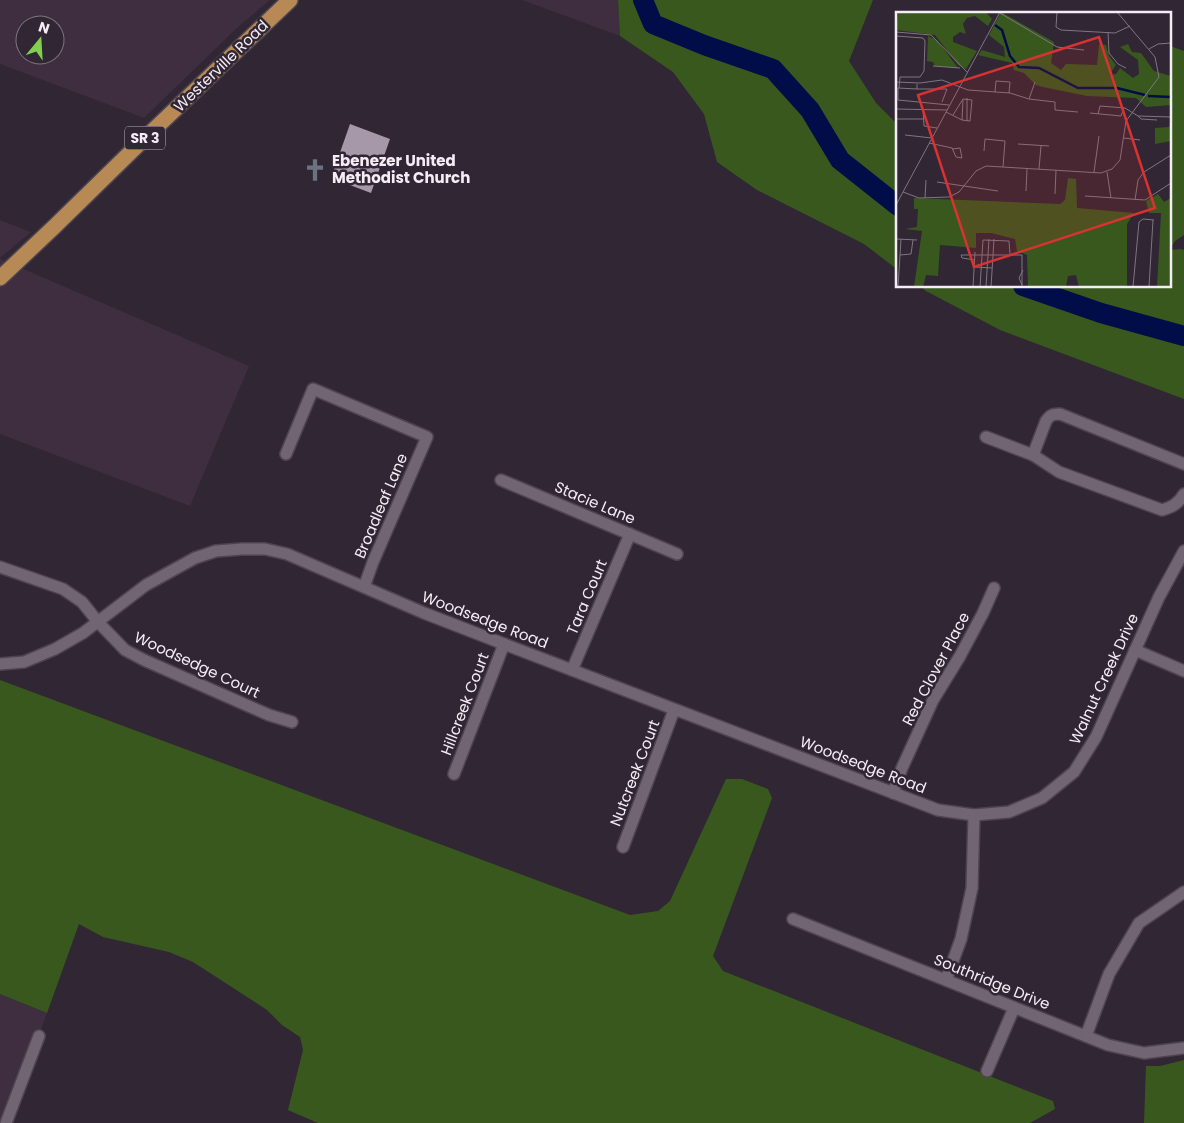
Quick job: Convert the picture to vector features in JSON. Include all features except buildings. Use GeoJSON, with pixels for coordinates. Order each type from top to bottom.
{"type":"FeatureCollection","features":[{"type":"Feature","properties":{"kind":"main road","name":"Westerville Road"},"geometry":{"type":"LineString","coordinates":[[0,278],[290,0]]}},
{"type":"Feature","properties":{"kind":"street","name":"Broadleaf Lane"},"geometry":{"type":"LineString","coordinates":[[286,454],[313,389],[427,437],[364,587]]}},
{"type":"Feature","properties":{"kind":"street"},"geometry":{"type":"LineString","coordinates":[[1033,455],[1049,416],[1060,414],[1184,464]]}},
{"type":"Feature","properties":{"kind":"street"},"geometry":{"type":"LineString","coordinates":[[986,438],[1033,455],[1059,472],[1162,510],[1180,501],[1184,494]]}},
{"type":"Feature","properties":{"kind":"street","name":"Stacie Lane"},"geometry":{"type":"LineString","coordinates":[[501,480],[677,554]]}},
{"type":"Feature","properties":{"kind":"street","name":"Tara Court"},"geometry":{"type":"LineString","coordinates":[[572,670],[630,534]]}},
{"type":"Feature","properties":{"kind":"street","name":"Woodsedge Road"},"geometry":{"type":"LineString","coordinates":[[0,664],[24,662],[55,649],[98,622],[146,585],[195,558],[216,551],[265,549],[287,554],[504,644],[938,810],[974,815]]}},
{"type":"Feature","properties":{"kind":"street","name":"Walnut Creek Drive"},"geometry":{"type":"LineString","coordinates":[[974,815],[1009,812],[1042,798],[1074,772],[1096,737],[1159,597],[1184,551]]}},
{"type":"Feature","properties":{"kind":"street","name":"Woodsedge Court"},"geometry":{"type":"LineString","coordinates":[[0,566],[63,589],[82,602],[125,650],[269,715],[292,722]]}},
{"type":"Feature","properties":{"kind":"street","name":"Red Clover Place"},"geometry":{"type":"LineString","coordinates":[[893,793],[902,768],[933,700],[960,656],[994,588]]}},
{"type":"Feature","properties":{"kind":"street","name":"Hillcreek Court"},"geometry":{"type":"LineString","coordinates":[[454,774],[504,644]]}},
{"type":"Feature","properties":{"kind":"street"},"geometry":{"type":"LineString","coordinates":[[1135,650],[1184,671]]}},
{"type":"Feature","properties":{"kind":"street","name":"Nutcreek Court"},"geometry":{"type":"LineString","coordinates":[[623,847],[674,710]]}},
{"type":"Feature","properties":{"kind":"street"},"geometry":{"type":"LineString","coordinates":[[946,980],[961,939],[972,888],[974,815]]}},
{"type":"Feature","properties":{"kind":"street"},"geometry":{"type":"LineString","coordinates":[[1086,1036],[1109,974],[1139,923],[1184,892]]}},
{"type":"Feature","properties":{"kind":"street","name":"Southridge Drive"},"geometry":{"type":"LineString","coordinates":[[793,919],[1108,1045],[1144,1053],[1184,1048]]}},
{"type":"Feature","properties":{"kind":"street"},"geometry":{"type":"LineString","coordinates":[[987,1071],[1014,1008]]}},
{"type":"Feature","properties":{"kind":"street"},"geometry":{"type":"LineString","coordinates":[[6,1123],[39,1036]]}},
{"type":"Feature","properties":{"kind":"shaded area"},"geometry":{"type":"Polygon","coordinates":[[[0,0],[270,0],[237,28],[144,118],[0,64],[0,0]]]}},
{"type":"Feature","properties":{"kind":"shaded area"},"geometry":{"type":"Polygon","coordinates":[[[522,0],[618,0],[620,36],[522,0]]]}},
{"type":"Feature","properties":{"kind":"shaded area"},"geometry":{"type":"Polygon","coordinates":[[[0,220],[31,232],[0,258],[0,220]]]}},
{"type":"Feature","properties":{"kind":"shaded area"},"geometry":{"type":"Polygon","coordinates":[[[0,259],[249,366],[190,506],[0,434],[0,259]]]}},
{"type":"Feature","properties":{"kind":"shaded area"},"geometry":{"type":"Polygon","coordinates":[[[0,994],[47,1013],[5,1123],[0,1123],[0,994]]]}},
{"type":"Feature","properties":{"kind":"green space"},"geometry":{"type":"Polygon","coordinates":[[[618,0],[873,0],[849,61],[876,103],[896,123],[896,268],[864,244],[757,190],[717,162],[704,114],[673,72],[620,36],[618,0]]]}},
{"type":"Feature","properties":{"kind":"green space"},"geometry":{"type":"Polygon","coordinates":[[[1172,47],[1184,51],[1184,235],[1175,241],[1172,246],[1172,47]]]}},
{"type":"Feature","properties":{"kind":"green space"},"geometry":{"type":"Polygon","coordinates":[[[1172,250],[1184,250],[1184,399],[1000,330],[922,288],[1172,288],[1172,250]]]}},
{"type":"Feature","properties":{"kind":"green space"},"geometry":{"type":"Polygon","coordinates":[[[0,680],[630,915],[658,911],[670,901],[726,779],[742,779],[768,789],[772,798],[713,956],[723,971],[1053,1101],[1055,1109],[1030,1123],[318,1123],[288,1110],[303,1050],[300,1037],[282,1025],[267,1010],[193,962],[169,952],[103,937],[79,924],[47,1013],[0,994],[0,680]]]}},
{"type":"Feature","properties":{"kind":"green space"},"geometry":{"type":"Polygon","coordinates":[[[1184,1060],[1184,1123],[1144,1123],[1146,1066],[1160,1066],[1184,1060]]]}},
{"type":"Feature","properties":{"kind":"waterway"},"geometry":{"type":"LineString","coordinates":[[643,0],[653,24],[704,45],[773,69],[810,110],[840,160],[896,204]]}},
{"type":"Feature","properties":{"kind":"waterway"},"geometry":{"type":"LineString","coordinates":[[1029,288],[1101,313],[1184,336]]}},
{"type":"Feature","properties":{"kind":"place","name":"Ebenezer United Methodist Church"},"geometry":{"type":"Point","coordinates":[315,170]}}]}
